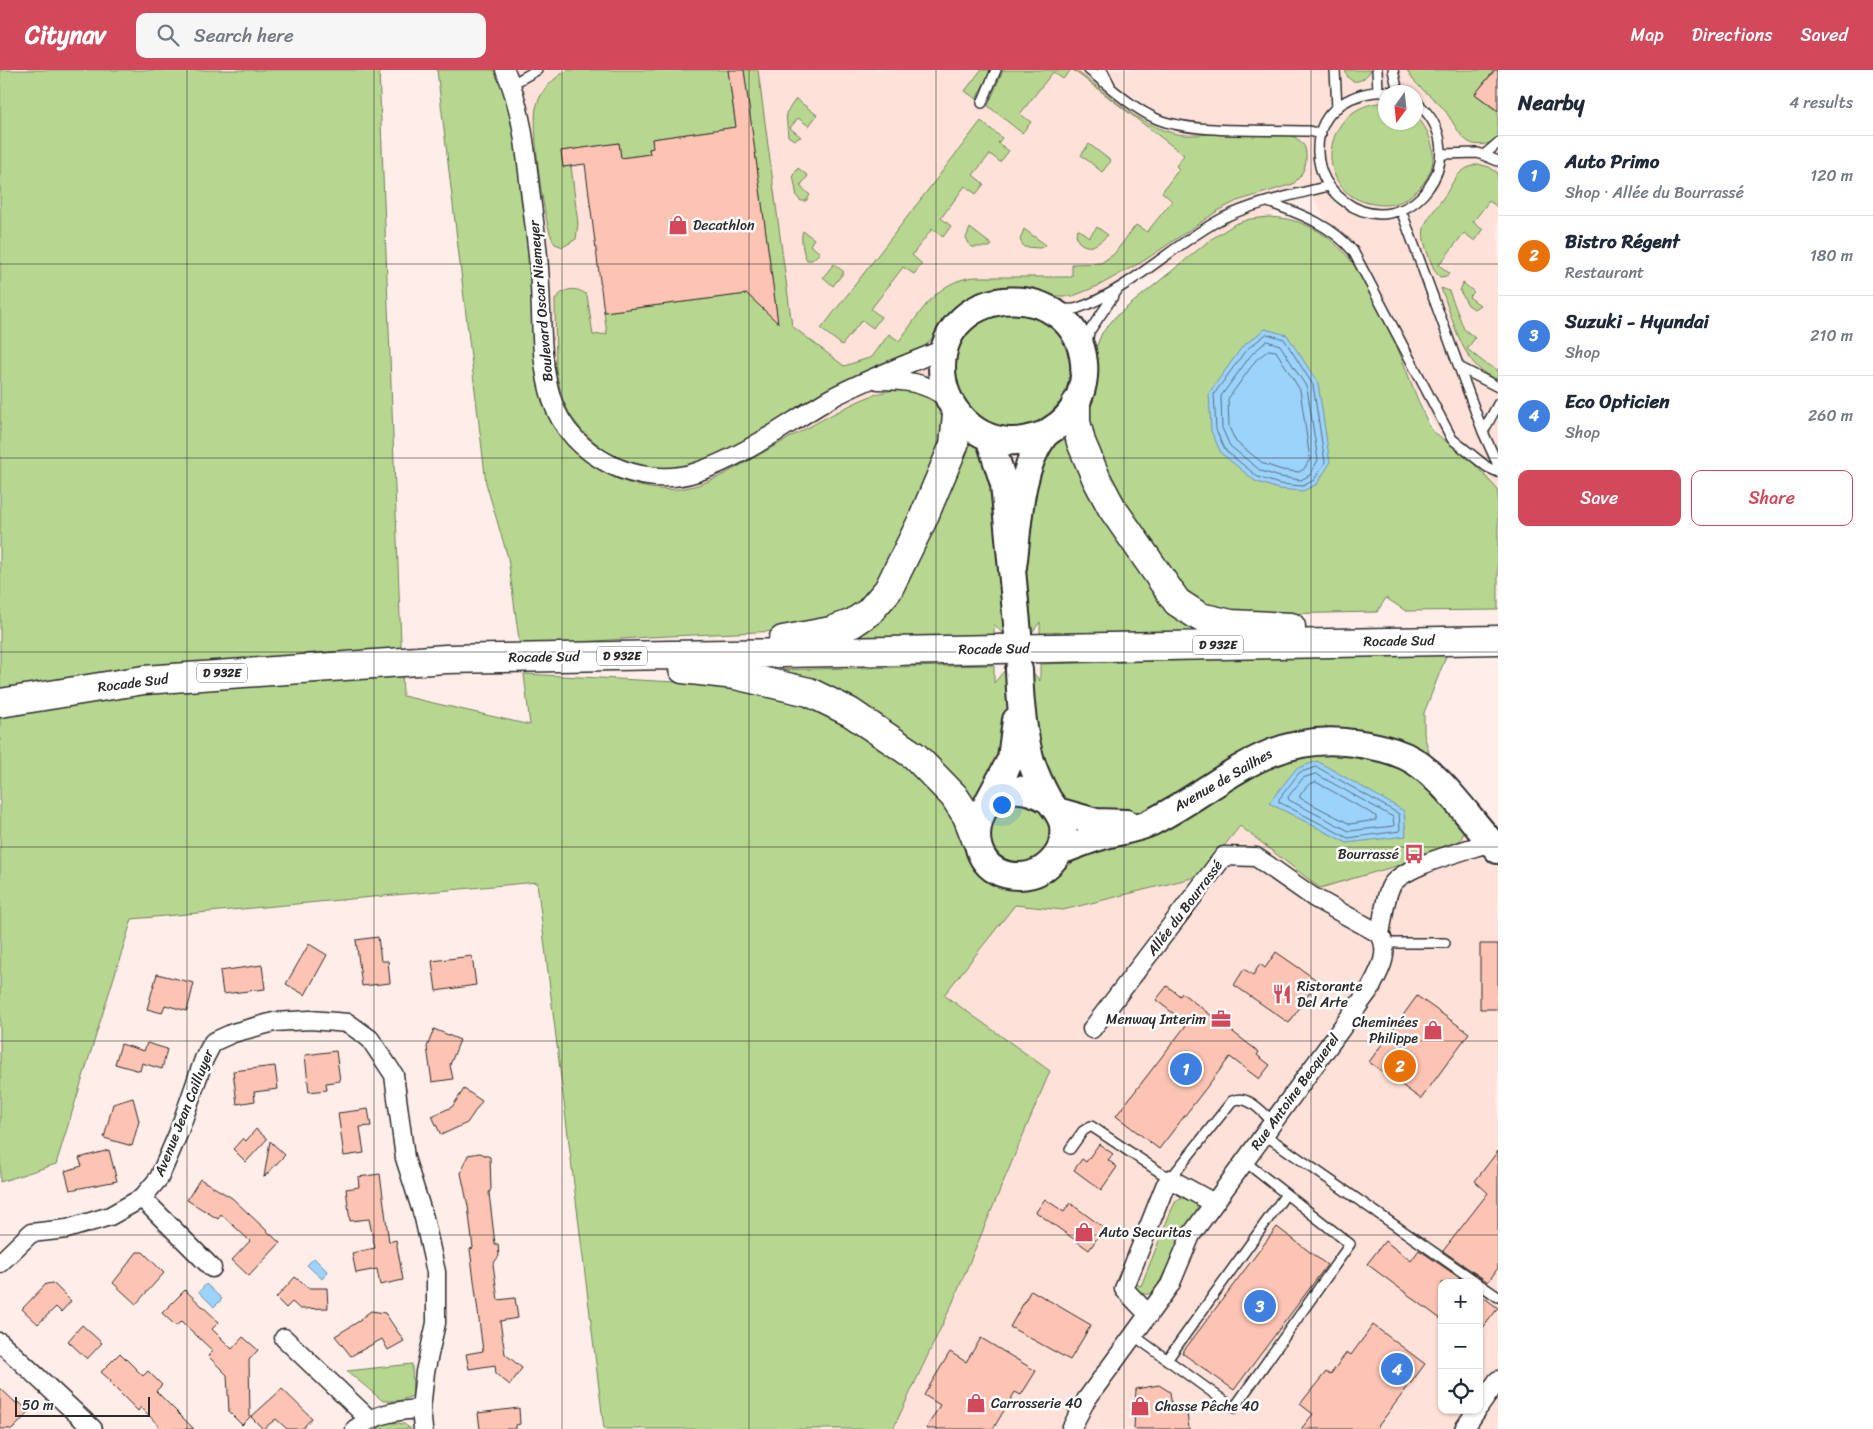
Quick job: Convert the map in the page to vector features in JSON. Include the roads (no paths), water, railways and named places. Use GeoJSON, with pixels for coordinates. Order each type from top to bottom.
{"type":"FeatureCollection","features":[{"type":"Feature","properties":{"kind":"main road"},"geometry":{"type":"LineString","coordinates":[[1076,404],[1076,422],[1080,442],[1097,480],[1112,508],[1177,602],[1200,617],[1231,624],[1366,632],[1399,641]]}},
{"type":"Feature","properties":{"kind":"main road"},"geometry":{"type":"LineString","coordinates":[[712,654],[831,631],[853,623],[869,612],[888,590],[922,521],[954,445],[953,406]]}},
{"type":"Feature","properties":{"kind":"main road","name":"Rocade Sud"},"geometry":{"type":"LineString","coordinates":[[0,703],[144,680],[446,658],[1498,640]]}},
{"type":"Feature","properties":{"kind":"main road"},"geometry":{"type":"LineString","coordinates":[[532,657],[735,674],[808,692],[850,712],[915,756],[954,796],[967,816],[976,839]]}},
{"type":"Feature","properties":{"kind":"street","name":"Boulevard Oscar Niemeyer"},"geometry":{"type":"LineString","coordinates":[[509,77],[519,110],[528,167],[540,269],[545,371],[552,401],[568,431],[591,452],[618,469],[643,475],[675,478],[697,472],[724,461],[835,396],[946,348]]}},
{"type":"Feature","properties":{"kind":"street"},"geometry":{"type":"LineString","coordinates":[[1013,567],[1027,471],[1035,451],[1046,434],[1063,421],[1076,404],[1083,384],[1084,363],[1078,341],[1066,323],[1049,309],[1032,302],[1015,299],[997,301],[980,307],[965,318],[954,331],[946,348],[942,365],[943,382],[953,406],[971,428],[989,437],[1008,441],[1027,440],[1046,434]]}},
{"type":"Feature","properties":{"kind":"street","name":"Boulevard Oscar Niemeyer"},"geometry":{"type":"LineString","coordinates":[[870,380],[915,382],[927,385],[953,406]]}},
{"type":"Feature","properties":{"kind":"street"},"geometry":{"type":"LineString","coordinates":[[989,437],[1004,484],[1018,634]]}},
{"type":"Feature","properties":{"kind":"street"},"geometry":{"type":"LineString","coordinates":[[1019,681],[1031,761],[1063,824],[1063,838],[1060,851],[1052,863],[1041,871],[1028,876],[1014,876],[1000,872],[989,864],[981,853],[976,839],[976,827],[986,805],[1004,776],[1011,759],[1019,681]]}},
{"type":"Feature","properties":{"kind":"street","name":"Avenue de Sailhes"},"geometry":{"type":"LineString","coordinates":[[1060,851],[1105,835],[1149,824],[1206,788],[1280,748],[1337,740],[1372,745],[1406,756],[1438,780],[1494,846]]}},
{"type":"Feature","properties":{"kind":"street"},"geometry":{"type":"LineString","coordinates":[[986,805],[996,796],[1009,790],[1030,791],[1053,805],[1096,822],[1149,824]]}},
{"type":"Feature","properties":{"kind":"street","name":"Rue Antoine Becquerel"},"geometry":{"type":"LineString","coordinates":[[1071,1429],[1086,1400],[1170,1285],[1191,1235],[1244,1161],[1270,1129],[1370,989],[1381,967],[1390,887],[1401,876],[1446,856],[1494,846]]}},
{"type":"Feature","properties":{"kind":"street","name":"Allée du Bourrassé"},"geometry":{"type":"LineString","coordinates":[[1092,1029],[1224,856],[1256,857],[1313,897],[1383,939]]}},
{"type":"Feature","properties":{"kind":"street","name":"Avenue Jean Cailluyer"},"geometry":{"type":"LineString","coordinates":[[0,1263],[32,1233],[67,1228],[110,1216],[142,1198],[159,1178],[178,1134],[204,1059],[213,1042],[233,1032],[274,1022],[310,1020],[348,1023],[370,1039],[394,1075],[405,1158],[424,1218],[436,1272],[436,1323],[424,1372],[423,1429]]}},
{"type":"Feature","properties":{"kind":"street"},"geometry":{"type":"LineString","coordinates":[[1149,1315],[1124,1289],[1165,1186],[1170,1179],[1214,1203]]}},
{"type":"Feature","properties":{"kind":"street"},"geometry":{"type":"LineString","coordinates":[[142,1198],[212,1268]]}},
{"type":"Feature","properties":{"kind":"street"},"geometry":{"type":"LineString","coordinates":[[284,1338],[362,1424],[389,1412],[422,1409]]}},
{"type":"Feature","properties":{"kind":"street"},"geometry":{"type":"LineString","coordinates":[[0,1342],[93,1429]]}},
{"type":"Feature","properties":{"kind":"street"},"geometry":{"type":"LineString","coordinates":[[1483,1401],[1498,1380]]}},
{"type":"Feature","properties":{"kind":"street"},"geometry":{"type":"LineString","coordinates":[[1464,1429],[1474,1414]]}},
{"type":"Feature","properties":{"kind":"lane"},"geometry":{"type":"LineString","coordinates":[[509,77],[537,70]]}},
{"type":"Feature","properties":{"kind":"lane"},"geometry":{"type":"LineString","coordinates":[[982,103],[996,70]]}},
{"type":"Feature","properties":{"kind":"lane"},"geometry":{"type":"LineString","coordinates":[[1088,70],[1155,118],[1182,127],[1309,130],[1321,134]]}},
{"type":"Feature","properties":{"kind":"lane"},"geometry":{"type":"LineString","coordinates":[[1102,70],[1113,89]]}},
{"type":"Feature","properties":{"kind":"lane"},"geometry":{"type":"LineString","coordinates":[[1335,70],[1336,108]]}},
{"type":"Feature","properties":{"kind":"lane"},"geometry":{"type":"LineString","coordinates":[[1377,70],[1378,90],[1363,92],[1349,98],[1336,108],[1327,120],[1321,134],[1319,161],[1328,186],[1348,205],[1361,210],[1388,213],[1401,210],[1420,198],[1434,182],[1442,154],[1440,138],[1434,123],[1423,108]]}},
{"type":"Feature","properties":{"kind":"lane"},"geometry":{"type":"LineString","coordinates":[[1393,70],[1396,85]]}},
{"type":"Feature","properties":{"kind":"lane"},"geometry":{"type":"LineString","coordinates":[[1484,155],[1498,143]]}},
{"type":"Feature","properties":{"kind":"lane"},"geometry":{"type":"LineString","coordinates":[[1442,154],[1484,155],[1498,161]]}},
{"type":"Feature","properties":{"kind":"lane"},"geometry":{"type":"LineString","coordinates":[[1049,309],[1077,309],[1120,287],[1193,235],[1226,217],[1268,202],[1328,186]]}},
{"type":"Feature","properties":{"kind":"lane"},"geometry":{"type":"LineString","coordinates":[[1268,202],[1320,222],[1334,232],[1353,251],[1452,439],[1487,466],[1498,472]]}},
{"type":"Feature","properties":{"kind":"lane"},"geometry":{"type":"LineString","coordinates":[[1401,210],[1498,465]]}},
{"type":"Feature","properties":{"kind":"lane"},"geometry":{"type":"LineString","coordinates":[[1084,363],[1089,332],[1120,287]]}},
{"type":"Feature","properties":{"kind":"lane"},"geometry":{"type":"LineString","coordinates":[[1461,368],[1498,387]]}},
{"type":"Feature","properties":{"kind":"lane"},"geometry":{"type":"LineString","coordinates":[[1484,432],[1498,404]]}},
{"type":"Feature","properties":{"kind":"lane"},"geometry":{"type":"LineString","coordinates":[[1383,939],[1445,943]]}},
{"type":"Feature","properties":{"kind":"lane"},"geometry":{"type":"LineString","coordinates":[[1070,1149],[1083,1131],[1091,1126],[1170,1179],[1232,1100],[1244,1098],[1270,1129],[1474,1279]]}},
{"type":"Feature","properties":{"kind":"lane"},"geometry":{"type":"LineString","coordinates":[[1133,1335],[1234,1408],[1350,1244],[1244,1161]]}},
{"type":"Feature","properties":{"kind":"lane"},"geometry":{"type":"LineString","coordinates":[[1167,1360],[1286,1194]]}},
{"type":"Feature","properties":{"kind":"lane"},"geometry":{"type":"LineString","coordinates":[[1483,1286],[1498,1297]]}},
{"type":"Feature","properties":{"kind":"water"},"geometry":{"type":"Polygon","coordinates":[[[1265,329],[1287,335],[1318,383],[1330,463],[1317,484],[1303,491],[1278,489],[1255,481],[1221,453],[1211,431],[1209,393],[1242,347],[1265,329]]]}},
{"type":"Feature","properties":{"kind":"water"},"geometry":{"type":"Polygon","coordinates":[[[1317,761],[1404,811],[1406,836],[1347,843],[1269,803],[1296,769],[1317,761]]]}},
{"type":"Feature","properties":{"kind":"water"},"geometry":{"type":"Polygon","coordinates":[[[314,1258],[328,1272],[322,1279],[307,1265],[314,1258]]]}},
{"type":"Feature","properties":{"kind":"water"},"geometry":{"type":"Polygon","coordinates":[[[206,1284],[222,1299],[214,1307],[199,1292],[206,1284]]]}},
{"type":"Feature","properties":{"kind":"place","name":"Decathlon"},"geometry":{"type":"Point","coordinates":[678,225]}},
{"type":"Feature","properties":{"kind":"place","name":"Bourrassé"},"geometry":{"type":"Point","coordinates":[1414,854]}},
{"type":"Feature","properties":{"kind":"place","name":"Ristorante Del Arte"},"geometry":{"type":"Point","coordinates":[1282,994]}},
{"type":"Feature","properties":{"kind":"place","name":"Menway Interim"},"geometry":{"type":"Point","coordinates":[1221,1019]}},
{"type":"Feature","properties":{"kind":"place","name":"Cheminées Philippe"},"geometry":{"type":"Point","coordinates":[1433,1030]}},
{"type":"Feature","properties":{"kind":"place","name":"Bistro Régent"},"geometry":{"type":"Point","coordinates":[1400,1066]}},
{"type":"Feature","properties":{"kind":"place","name":"Auto Primo"},"geometry":{"type":"Point","coordinates":[1186,1069]}},
{"type":"Feature","properties":{"kind":"place","name":"Auto Securitas"},"geometry":{"type":"Point","coordinates":[1084,1232]}},
{"type":"Feature","properties":{"kind":"place","name":"Suzuki - Hyundai"},"geometry":{"type":"Point","coordinates":[1260,1306]}},
{"type":"Feature","properties":{"kind":"place","name":"Eco Opticien"},"geometry":{"type":"Point","coordinates":[1397,1369]}},
{"type":"Feature","properties":{"kind":"place","name":"Carrosserie 40"},"geometry":{"type":"Point","coordinates":[976,1403]}},
{"type":"Feature","properties":{"kind":"place","name":"Chasse Pêche 40"},"geometry":{"type":"Point","coordinates":[1140,1406]}}]}
